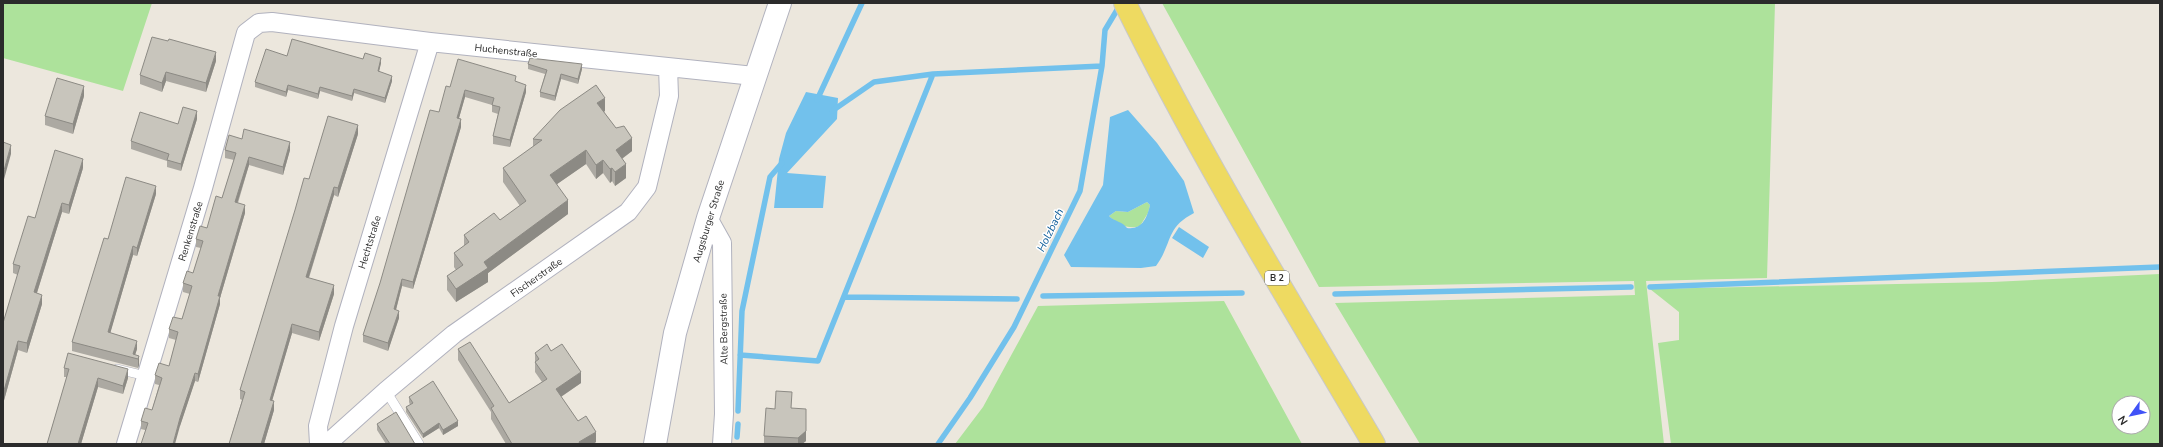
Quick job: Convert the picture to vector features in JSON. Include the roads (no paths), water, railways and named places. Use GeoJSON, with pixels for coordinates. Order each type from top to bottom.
{"type":"FeatureCollection","features":[{"type":"Feature","properties":{"kind":"main road","name":"B 2"},"geometry":{"type":"LineString","coordinates":[[1125,3],[1196,139],[1374,444]]}},
{"type":"Feature","properties":{"kind":"street","name":"Augsburger Straße"},"geometry":{"type":"LineString","coordinates":[[655,444],[675,333],[708,218],[754,76],[780,3]]}},
{"type":"Feature","properties":{"kind":"street","name":"Huchenstraße"},"geometry":{"type":"LineString","coordinates":[[259,23],[272,22],[430,42],[754,76]]}},
{"type":"Feature","properties":{"kind":"street","name":"Renkenstraße"},"geometry":{"type":"LineString","coordinates":[[126,444],[246,34],[259,23]]}},
{"type":"Feature","properties":{"kind":"street","name":"Hechtstraße"},"geometry":{"type":"LineString","coordinates":[[319,444],[318,426],[344,326],[430,42]]}},
{"type":"Feature","properties":{"kind":"street","name":"Fischerstraße"},"geometry":{"type":"LineString","coordinates":[[328,444],[386,391],[454,334],[624,215],[638,201],[647,186],[669,96],[668,66]]}},
{"type":"Feature","properties":{"kind":"street","name":"Alte Bergstraße"},"geometry":{"type":"LineString","coordinates":[[708,218],[722,243],[724,414],[722,444]]}},
{"type":"Feature","properties":{"kind":"lane"},"geometry":{"type":"LineString","coordinates":[[109,367],[146,376]]}},
{"type":"Feature","properties":{"kind":"lane"},"geometry":{"type":"LineString","coordinates":[[386,391],[419,444]]}},
{"type":"Feature","properties":{"kind":"water"},"geometry":{"type":"Polygon","coordinates":[[[806,92],[838,98],[837,119],[787,173],[826,176],[823,208],[774,208],[779,159],[786,133],[806,92]]]}},
{"type":"Feature","properties":{"kind":"water"},"geometry":{"type":"Polygon","coordinates":[[[1128,110],[1157,143],[1184,181],[1194,213],[1178,224],[1170,236],[1165,250],[1156,266],[1141,268],[1071,267],[1064,255],[1103,185],[1110,117],[1128,110]],[[1147,202],[1128,212],[1116,211],[1109,216],[1127,228],[1136,227],[1145,219],[1150,205],[1147,202]]]}},
{"type":"Feature","properties":{"kind":"water"},"geometry":{"type":"Polygon","coordinates":[[[1179,227],[1209,247],[1203,258],[1172,238],[1179,227]]]}},
{"type":"Feature","properties":{"kind":"waterway"},"geometry":{"type":"LineString","coordinates":[[817,100],[862,3]]}},
{"type":"Feature","properties":{"kind":"waterway","name":"Holzbach"},"geometry":{"type":"LineString","coordinates":[[938,444],[970,398],[1014,327],[1080,191],[1102,66],[1105,30],[1120,5]]}},
{"type":"Feature","properties":{"kind":"waterway"},"geometry":{"type":"LineString","coordinates":[[832,111],[874,82],[933,74],[1102,66]]}},
{"type":"Feature","properties":{"kind":"waterway"},"geometry":{"type":"LineString","coordinates":[[740,355],[818,361],[933,74]]}},
{"type":"Feature","properties":{"kind":"waterway"},"geometry":{"type":"LineString","coordinates":[[738,411],[742,311],[770,177],[782,163]]}},
{"type":"Feature","properties":{"kind":"waterway"},"geometry":{"type":"LineString","coordinates":[[1650,287],[2160,267]]}},
{"type":"Feature","properties":{"kind":"waterway"},"geometry":{"type":"LineString","coordinates":[[1335,294],[1631,287]]}},
{"type":"Feature","properties":{"kind":"waterway"},"geometry":{"type":"LineString","coordinates":[[1043,296],[1242,293]]}},
{"type":"Feature","properties":{"kind":"waterway"},"geometry":{"type":"LineString","coordinates":[[845,297],[1017,299]]}},
{"type":"Feature","properties":{"kind":"waterway"},"geometry":{"type":"LineString","coordinates":[[737,437],[738,424]]}}]}
